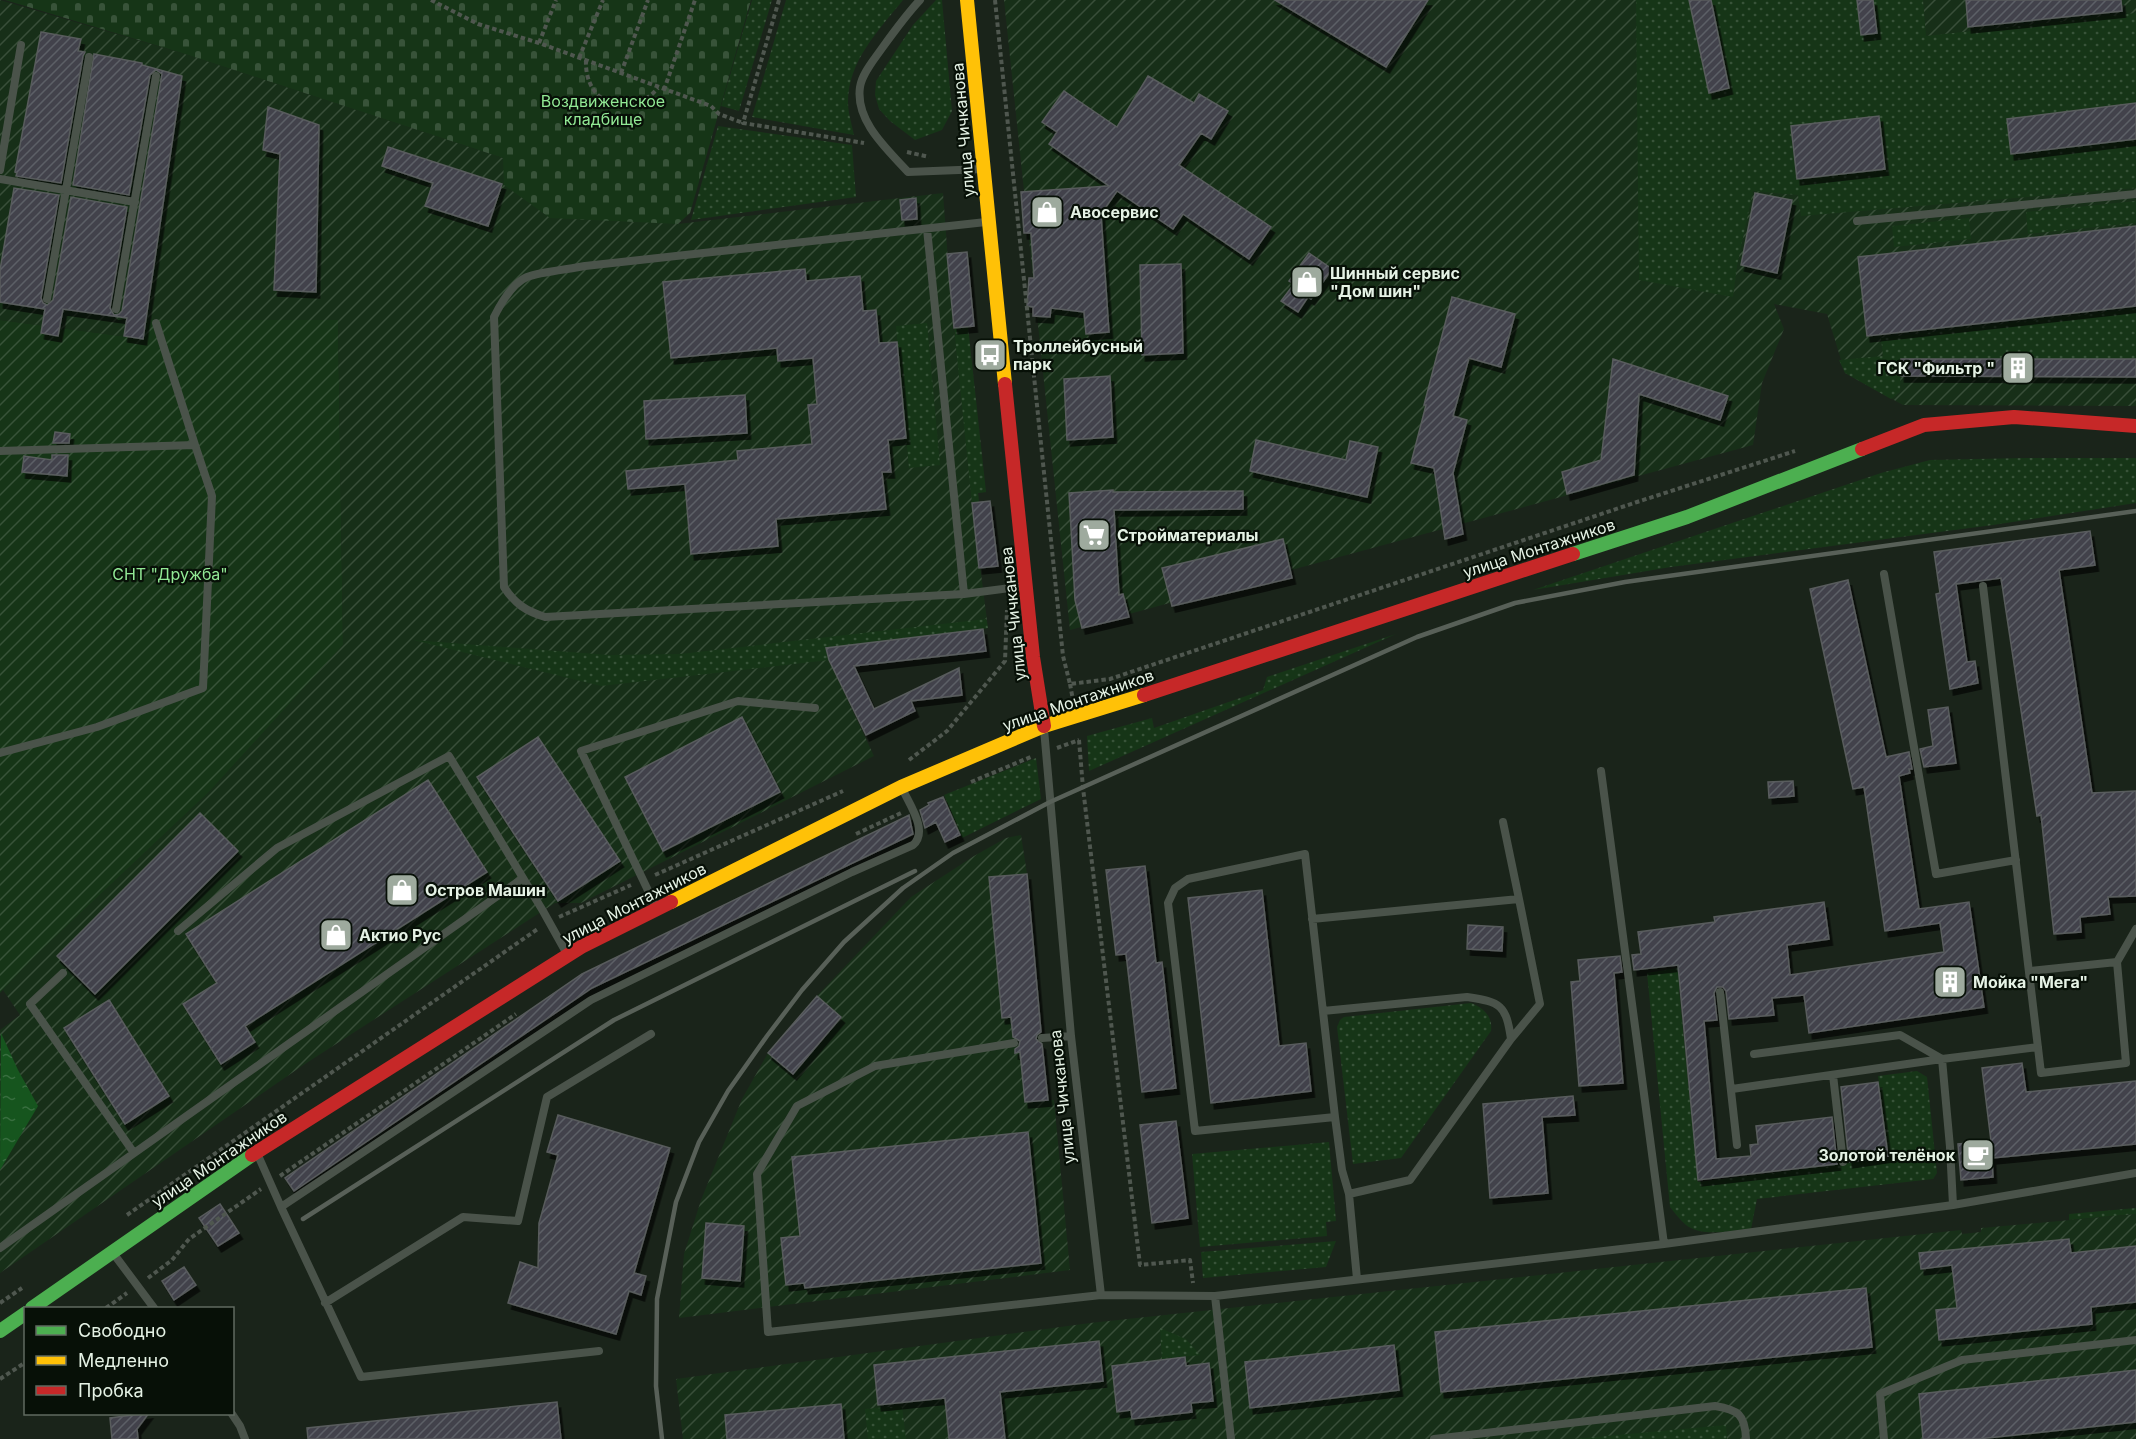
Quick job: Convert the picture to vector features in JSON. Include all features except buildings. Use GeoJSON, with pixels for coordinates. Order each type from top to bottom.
{"type":"FeatureCollection","features":[{"type":"Feature","properties":{"kind":"main road","name":"улица Чичканова"},"geometry":{"type":"LineString","coordinates":[[967,0],[1033,657],[1044,726]]}},
{"type":"Feature","properties":{"kind":"main road","name":"улица Монтажников"},"geometry":{"type":"LineString","coordinates":[[33,1307],[257,1153],[568,955],[901,787],[1044,726],[1686,517],[1924,425],[2014,417],[2136,426]]}},
{"type":"Feature","properties":{"kind":"main road"},"geometry":{"type":"LineString","coordinates":[[0,1331],[24,1314]]}},
{"type":"Feature","properties":{"kind":"lane"},"geometry":{"type":"LineString","coordinates":[[920,0],[904,16],[870,66],[860,86],[861,107],[874,134],[908,172],[984,169]]}},
{"type":"Feature","properties":{"kind":"lane"},"geometry":{"type":"LineString","coordinates":[[0,170],[21,45]]}},
{"type":"Feature","properties":{"kind":"lane"},"geometry":{"type":"LineString","coordinates":[[47,299],[89,57]]}},
{"type":"Feature","properties":{"kind":"lane"},"geometry":{"type":"LineString","coordinates":[[116,309],[156,76]]}},
{"type":"Feature","properties":{"kind":"lane"},"geometry":{"type":"LineString","coordinates":[[0,179],[135,202]]}},
{"type":"Feature","properties":{"kind":"lane"},"geometry":{"type":"LineString","coordinates":[[1857,221],[2136,194]]}},
{"type":"Feature","properties":{"kind":"lane"},"geometry":{"type":"LineString","coordinates":[[988,222],[585,266],[527,277],[501,302],[494,317],[504,587],[522,608],[545,617],[964,594],[1027,585]]}},
{"type":"Feature","properties":{"kind":"lane"},"geometry":{"type":"LineString","coordinates":[[927,229],[964,594]]}},
{"type":"Feature","properties":{"kind":"lane"},"geometry":{"type":"LineString","coordinates":[[0,753],[97,727],[203,688],[212,496],[156,323]]}},
{"type":"Feature","properties":{"kind":"lane"},"geometry":{"type":"LineString","coordinates":[[0,452],[195,445]]}},
{"type":"Feature","properties":{"kind":"lane"},"geometry":{"type":"LineString","coordinates":[[1884,574],[1936,874],[2016,860]]}},
{"type":"Feature","properties":{"kind":"lane"},"geometry":{"type":"LineString","coordinates":[[1983,586],[2041,1073],[2126,1063],[2117,962],[2136,929]]}},
{"type":"Feature","properties":{"kind":"lane"},"geometry":{"type":"LineString","coordinates":[[657,909],[581,751],[738,701],[815,708]]}},
{"type":"Feature","properties":{"kind":"lane","name":"улица Чичканова"},"geometry":{"type":"LineString","coordinates":[[1044,726],[1071,1035],[1101,1295]]}},
{"type":"Feature","properties":{"kind":"lane"},"geometry":{"type":"LineString","coordinates":[[178,931],[277,848],[449,756],[550,921],[568,955]]}},
{"type":"Feature","properties":{"kind":"lane"},"geometry":{"type":"LineString","coordinates":[[1601,771],[1664,1244]]}},
{"type":"Feature","properties":{"kind":"lane"},"geometry":{"type":"LineString","coordinates":[[281,1207],[591,1000],[852,872],[913,845],[918,839],[919,826],[901,787]]}},
{"type":"Feature","properties":{"kind":"lane"},"geometry":{"type":"LineString","coordinates":[[1349,1194],[1410,1180],[1511,1039],[1540,1004],[1503,822]]}},
{"type":"Feature","properties":{"kind":"lane"},"geometry":{"type":"LineString","coordinates":[[1335,1117],[1195,1131],[1168,903],[1175,888],[1188,879],[1305,854],[1335,1117],[1342,1170],[1349,1194],[1357,1279]]}},
{"type":"Feature","properties":{"kind":"lane"},"geometry":{"type":"LineString","coordinates":[[0,1248],[523,878]]}},
{"type":"Feature","properties":{"kind":"lane"},"geometry":{"type":"LineString","coordinates":[[1312,919],[1519,899]]}},
{"type":"Feature","properties":{"kind":"lane"},"geometry":{"type":"LineString","coordinates":[[2030,971],[2117,962]]}},
{"type":"Feature","properties":{"kind":"lane"},"geometry":{"type":"LineString","coordinates":[[63,973],[30,1004],[134,1153]]}},
{"type":"Feature","properties":{"kind":"lane"},"geometry":{"type":"LineString","coordinates":[[1720,992],[1737,1145]]}},
{"type":"Feature","properties":{"kind":"lane"},"geometry":{"type":"LineString","coordinates":[[1323,1011],[1467,997],[1488,1000],[1508,1016],[1511,1039]]}},
{"type":"Feature","properties":{"kind":"lane"},"geometry":{"type":"LineString","coordinates":[[325,1303],[463,1216],[518,1221],[547,1097],[651,1034]]}},
{"type":"Feature","properties":{"kind":"lane"},"geometry":{"type":"LineString","coordinates":[[1042,1038],[1071,1035]]}},
{"type":"Feature","properties":{"kind":"lane"},"geometry":{"type":"LineString","coordinates":[[1754,1054],[1900,1035],[1942,1059]]}},
{"type":"Feature","properties":{"kind":"lane"},"geometry":{"type":"LineString","coordinates":[[1014,1043],[875,1066],[797,1106],[757,1174],[768,1332],[1101,1295],[1215,1296],[1664,1244],[1953,1205],[2136,1173]]}},
{"type":"Feature","properties":{"kind":"lane"},"geometry":{"type":"LineString","coordinates":[[1732,1089],[2038,1047]]}},
{"type":"Feature","properties":{"kind":"lane"},"geometry":{"type":"LineString","coordinates":[[1942,1059],[1953,1205]]}},
{"type":"Feature","properties":{"kind":"lane"},"geometry":{"type":"LineString","coordinates":[[1833,1075],[1843,1162]]}},
{"type":"Feature","properties":{"kind":"lane"},"geometry":{"type":"LineString","coordinates":[[257,1153],[361,1377],[599,1351]]}},
{"type":"Feature","properties":{"kind":"lane"},"geometry":{"type":"LineString","coordinates":[[112,1252],[153,1307]]}},
{"type":"Feature","properties":{"kind":"lane"},"geometry":{"type":"LineString","coordinates":[[1215,1296],[1231,1439]]}},
{"type":"Feature","properties":{"kind":"lane"},"geometry":{"type":"LineString","coordinates":[[1884,1439],[1880,1394],[1962,1360],[2136,1340]]}},
{"type":"Feature","properties":{"kind":"lane"},"geometry":{"type":"LineString","coordinates":[[1434,1439],[1715,1406],[1730,1408],[1738,1413],[1743,1420],[1746,1439]]}},
{"type":"Feature","properties":{"kind":"lane"},"geometry":{"type":"LineString","coordinates":[[233,1415],[245,1439]]}},
{"type":"Feature","properties":{"kind":"path"},"geometry":{"type":"LineString","coordinates":[[431,0],[478,24],[538,43],[711,106],[719,114],[743,123],[931,157]]}},
{"type":"Feature","properties":{"kind":"path"},"geometry":{"type":"LineString","coordinates":[[538,43],[556,0]]}},
{"type":"Feature","properties":{"kind":"path"},"geometry":{"type":"LineString","coordinates":[[579,58],[603,0]]}},
{"type":"Feature","properties":{"kind":"path"},"geometry":{"type":"LineString","coordinates":[[621,74],[648,0]]}},
{"type":"Feature","properties":{"kind":"path"},"geometry":{"type":"LineString","coordinates":[[664,90],[695,0]]}},
{"type":"Feature","properties":{"kind":"path"},"geometry":{"type":"LineString","coordinates":[[743,123],[779,0]]}},
{"type":"Feature","properties":{"kind":"path"},"geometry":{"type":"LineString","coordinates":[[994,0],[1063,656],[1077,717],[1083,788],[1140,1265],[1190,1260],[1195,1296]]}},
{"type":"Feature","properties":{"kind":"path"},"geometry":{"type":"LineString","coordinates":[[586,60],[589,83],[604,101],[628,106],[650,97],[658,88]]}},
{"type":"Feature","properties":{"kind":"path"},"geometry":{"type":"LineString","coordinates":[[1070,684],[1110,679],[1799,450]]}},
{"type":"Feature","properties":{"kind":"path"},"geometry":{"type":"LineString","coordinates":[[903,765],[947,731],[1005,661],[1008,588]]}},
{"type":"Feature","properties":{"kind":"path"},"geometry":{"type":"LineString","coordinates":[[118,1221],[550,921],[849,789]]}},
{"type":"Feature","properties":{"kind":"path"},"geometry":{"type":"LineString","coordinates":[[0,1303],[29,1283]]}},
{"type":"Feature","properties":{"kind":"path"},"geometry":{"type":"LineString","coordinates":[[0,1379],[24,1363]]}},
{"type":"Feature","properties":{"kind":"shaded area"},"geometry":{"type":"Polygon","coordinates":[[[0,0],[185,54],[503,158],[678,224],[943,193],[953,327],[986,492],[978,493],[979,502],[972,503],[988,628],[826,648],[829,660],[874,756],[581,903],[555,903],[305,1064],[0,1273],[0,1030],[20,1015],[3,990],[34,957],[209,792],[343,645],[338,320],[146,320],[143,339],[0,320],[0,0]]]}},
{"type":"Feature","properties":{"kind":"shaded area"},"geometry":{"type":"Polygon","coordinates":[[[1004,0],[2136,0],[2136,406],[1903,405],[1845,373],[1827,314],[1774,304],[1784,329],[1762,383],[1753,445],[1070,630],[1004,0]]]}},
{"type":"Feature","properties":{"kind":"shaded area"},"geometry":{"type":"Polygon","coordinates":[[[1021,835],[1027,874],[1047,1100],[1054,1100],[1070,1270],[679,1318],[684,1254],[701,1200],[742,1099],[768,1053],[817,996],[911,897],[974,856],[1006,838],[1021,835]]]}},
{"type":"Feature","properties":{"kind":"shaded area"},"geometry":{"type":"Polygon","coordinates":[[[2136,1214],[2136,1439],[683,1439],[676,1379],[1090,1323],[1961,1230],[1962,1234],[1981,1232],[1981,1228],[2136,1214]]]}},
{"type":"Feature","properties":{"kind":"green space","name":"Воздвиженское кладбище"},"geometry":{"type":"Polygon","coordinates":[[[5,0],[751,0],[690,213],[678,224],[550,218],[504,185],[503,158],[185,54],[5,0]]]}},
{"type":"Feature","properties":{"kind":"green space"},"geometry":{"type":"Polygon","coordinates":[[[752,0],[772,0],[739,111],[721,106],[752,0]]]}},
{"type":"Feature","properties":{"kind":"green space"},"geometry":{"type":"Polygon","coordinates":[[[786,0],[903,0],[866,47],[853,73],[848,102],[854,135],[752,117],[786,0]]]}},
{"type":"Feature","properties":{"kind":"green space"},"geometry":{"type":"Polygon","coordinates":[[[936,0],[942,0],[952,111],[942,130],[915,140],[890,121],[879,109],[875,95],[876,81],[913,25],[936,0]]]}},
{"type":"Feature","properties":{"kind":"green space"},"geometry":{"type":"Polygon","coordinates":[[[1636,0],[1923,0],[1926,36],[2136,13],[2136,188],[1801,216],[1798,195],[1753,191],[1737,266],[1733,297],[1639,280],[1636,0]]]}},
{"type":"Feature","properties":{"kind":"green space"},"geometry":{"type":"Polygon","coordinates":[[[718,126],[852,145],[856,197],[691,220],[718,126]]]}},
{"type":"Feature","properties":{"kind":"green space"},"geometry":{"type":"Polygon","coordinates":[[[2136,201],[2136,223],[2028,234],[2026,212],[2136,201]]]}},
{"type":"Feature","properties":{"kind":"green space"},"geometry":{"type":"Polygon","coordinates":[[[1969,218],[1971,239],[1894,247],[1892,226],[1969,218]]]}},
{"type":"Feature","properties":{"kind":"green space"},"geometry":{"type":"Polygon","coordinates":[[[2136,309],[2136,359],[1901,359],[1900,392],[1891,399],[1845,373],[1839,360],[1883,356],[1881,338],[2136,309]]]}},
{"type":"Feature","properties":{"kind":"green space","name":"СНТ \"Дружба\""},"geometry":{"type":"Polygon","coordinates":[[[0,320],[143,339],[146,320],[338,320],[343,645],[209,792],[34,957],[0,993],[0,320]]]}},
{"type":"Feature","properties":{"kind":"green space"},"geometry":{"type":"Polygon","coordinates":[[[927,323],[940,465],[909,468],[896,326],[927,323]]]}},
{"type":"Feature","properties":{"kind":"green space"},"geometry":{"type":"Polygon","coordinates":[[[968,326],[986,492],[978,493],[979,502],[972,503],[954,328],[968,326]]]}},
{"type":"Feature","properties":{"kind":"green space"},"geometry":{"type":"Polygon","coordinates":[[[2136,458],[2136,503],[1993,525],[1671,567],[1533,590],[1881,473],[1930,460],[2136,458]]]}},
{"type":"Feature","properties":{"kind":"green space"},"geometry":{"type":"Polygon","coordinates":[[[986,619],[988,628],[983,629],[826,648],[829,660],[601,686],[413,640],[609,655],[680,654],[986,619]]]}},
{"type":"Feature","properties":{"kind":"green space"},"geometry":{"type":"Polygon","coordinates":[[[1396,634],[1089,771],[1087,736],[1152,718],[1154,728],[1263,690],[1267,677],[1396,634]]]}},
{"type":"Feature","properties":{"kind":"green space"},"geometry":{"type":"Polygon","coordinates":[[[1036,758],[1041,799],[962,838],[944,795],[1036,758]]]}},
{"type":"Feature","properties":{"kind":"green space"},"geometry":{"type":"Polygon","coordinates":[[[1726,960],[1729,983],[1679,989],[1698,1182],[1889,1158],[1878,1076],[1917,1071],[1927,1077],[1937,1173],[1933,1179],[1757,1199],[1751,1229],[1709,1232],[1693,1229],[1682,1221],[1670,1207],[1647,973],[1726,960]]]}},
{"type":"Feature","properties":{"kind":"green space"},"geometry":{"type":"Polygon","coordinates":[[[1471,1003],[1487,1014],[1491,1021],[1491,1031],[1401,1158],[1353,1164],[1337,1027],[1340,1020],[1344,1017],[1471,1003]]]}},
{"type":"Feature","properties":{"kind":"green space"},"geometry":{"type":"Polygon","coordinates":[[[1329,1142],[1336,1221],[1326,1222],[1327,1236],[1200,1247],[1192,1154],[1329,1142]]]}},
{"type":"Feature","properties":{"kind":"green space"},"geometry":{"type":"Polygon","coordinates":[[[2136,1208],[2136,1214],[2069,1220],[2069,1214],[2136,1208]]]}},
{"type":"Feature","properties":{"kind":"green space"},"geometry":{"type":"Polygon","coordinates":[[[1336,1241],[1326,1267],[1203,1278],[1201,1252],[1336,1241]]]}},
{"type":"Feature","properties":{"kind":"green space"},"geometry":{"type":"Polygon","coordinates":[[[1160,1328],[1186,1339],[1200,1355],[1162,1359],[1160,1328]]]}},
{"type":"Feature","properties":{"kind":"green space"},"geometry":{"type":"Polygon","coordinates":[[[902,1406],[906,1439],[868,1439],[865,1409],[902,1406]]]}},
{"type":"Feature","properties":{"kind":"green space"},"geometry":{"type":"Polygon","coordinates":[[[1726,1425],[1727,1439],[1574,1439],[1726,1425]]]}},
{"type":"Feature","properties":{"kind":"water"},"geometry":{"type":"Polygon","coordinates":[[[1,1033],[38,1106],[0,1170],[1,1033]]]}},
{"type":"Feature","properties":{"kind":"railway"},"geometry":{"type":"LineString","coordinates":[[662,1439],[656,1386],[657,1299],[676,1202],[699,1142],[728,1091],[767,1036],[802,990],[844,942],[903,888],[953,853],[1050,802],[1417,637],[1515,603],[1625,582],[2136,511]]}},
{"type":"Feature","properties":{"kind":"railway"},"geometry":{"type":"LineString","coordinates":[[303,1219],[614,1020],[915,871]]}},
{"type":"Feature","properties":{"kind":"traffic: fast"},"geometry":{"type":"LineString","coordinates":[[1573,554],[1687,517],[1862,449]]}},
{"type":"Feature","properties":{"kind":"traffic: fast"},"geometry":{"type":"LineString","coordinates":[[33,1307],[252,1155]]}},
{"type":"Feature","properties":{"kind":"traffic: fast"},"geometry":{"type":"LineString","coordinates":[[0,1331],[24,1314]]}},
{"type":"Feature","properties":{"kind":"traffic: slow"},"geometry":{"type":"LineString","coordinates":[[967,0],[1005,384]]}},
{"type":"Feature","properties":{"kind":"traffic: slow"},"geometry":{"type":"LineString","coordinates":[[671,902],[901,787],[1044,726],[1144,695]]}},
{"type":"Feature","properties":{"kind":"traffic: jam"},"geometry":{"type":"LineString","coordinates":[[1005,384],[1033,657],[1044,726]]}},
{"type":"Feature","properties":{"kind":"traffic: jam"},"geometry":{"type":"LineString","coordinates":[[1862,449],[1924,425],[2014,417],[2136,426]]}},
{"type":"Feature","properties":{"kind":"traffic: jam"},"geometry":{"type":"LineString","coordinates":[[1144,695],[1573,554]]}},
{"type":"Feature","properties":{"kind":"traffic: jam"},"geometry":{"type":"LineString","coordinates":[[252,1155],[581,947],[671,902]]}},
{"type":"Feature","properties":{"kind":"place","name":"Авосервис"},"geometry":{"type":"Point","coordinates":[1047,212]}},
{"type":"Feature","properties":{"kind":"place","name":"Шинный сервис \"Дом шин\""},"geometry":{"type":"Point","coordinates":[1307,282]}},
{"type":"Feature","properties":{"kind":"place","name":"Троллейбусный парк"},"geometry":{"type":"Point","coordinates":[990,355]}},
{"type":"Feature","properties":{"kind":"place","name":"ГСК \"Фильтр \""},"geometry":{"type":"Point","coordinates":[2018,368]}},
{"type":"Feature","properties":{"kind":"place","name":"Стройматериалы"},"geometry":{"type":"Point","coordinates":[1094,535]}},
{"type":"Feature","properties":{"kind":"place","name":"Остров Машин"},"geometry":{"type":"Point","coordinates":[402,890]}},
{"type":"Feature","properties":{"kind":"place","name":"Актио Рус"},"geometry":{"type":"Point","coordinates":[336,935]}},
{"type":"Feature","properties":{"kind":"place","name":"Мойка \"Мега\""},"geometry":{"type":"Point","coordinates":[1950,982]}},
{"type":"Feature","properties":{"kind":"place","name":"Золотой телёнок"},"geometry":{"type":"Point","coordinates":[1978,1155]}}]}
